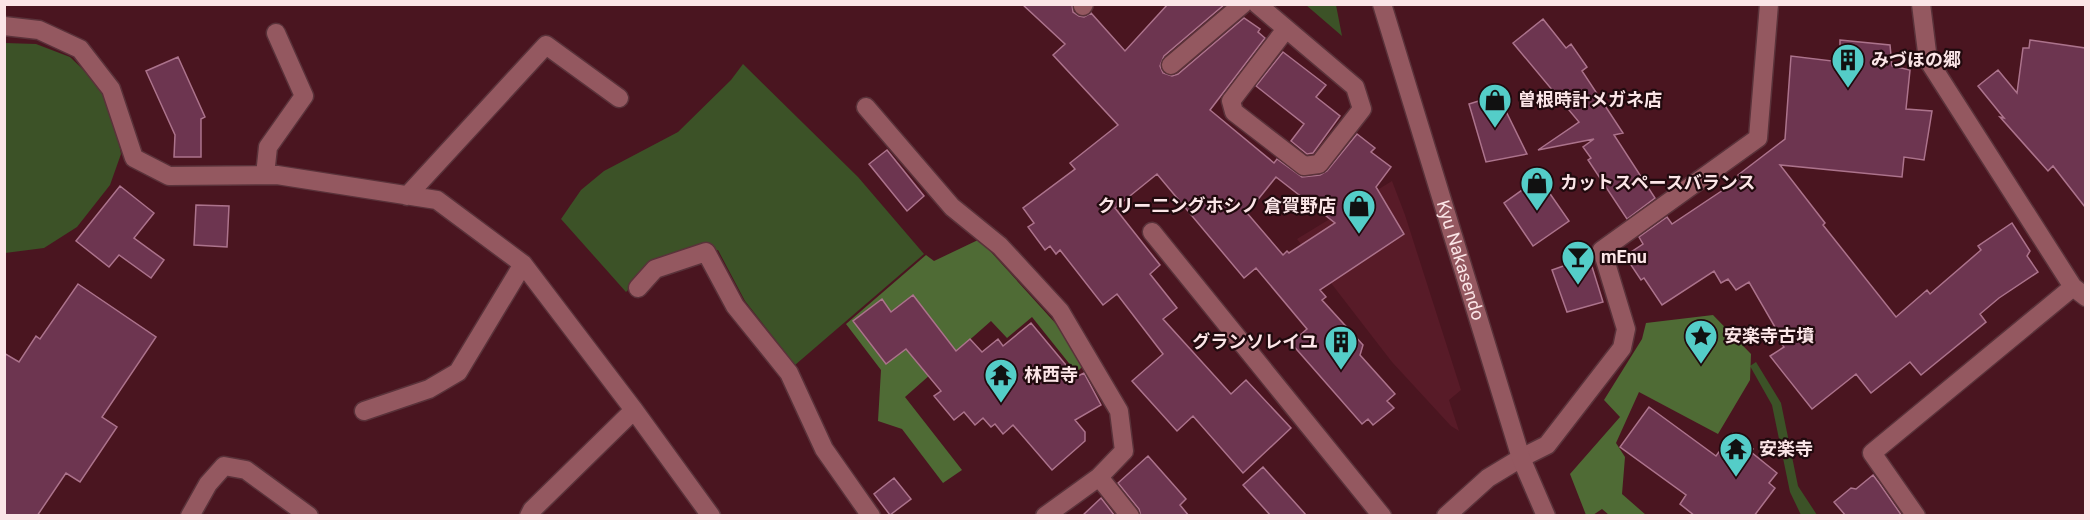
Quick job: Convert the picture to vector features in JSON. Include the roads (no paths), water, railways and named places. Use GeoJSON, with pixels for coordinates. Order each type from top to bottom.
{"type":"FeatureCollection","features":[{"type":"Feature","properties":{"kind":"street"},"geometry":{"type":"LineString","coordinates":[[1171,65],[1243,4]]}},
{"type":"Feature","properties":{"kind":"street"},"geometry":{"type":"LineString","coordinates":[[1257,4],[1355,87],[1362,109],[1319,164],[1304,166],[1234,112],[1231,100],[1286,29]]}},
{"type":"Feature","properties":{"kind":"street","name":"Kyu Nakasendo"},"geometry":{"type":"LineString","coordinates":[[1382,4],[1521,458],[1546,516]]}},
{"type":"Feature","properties":{"kind":"street"},"geometry":{"type":"LineString","coordinates":[[1446,516],[1488,478],[1547,445],[1622,348],[1626,329],[1602,250],[1758,138],[1769,4]]}},
{"type":"Feature","properties":{"kind":"street"},"geometry":{"type":"LineString","coordinates":[[1916,516],[1872,453],[2079,292],[1928,60],[1921,4]]}},
{"type":"Feature","properties":{"kind":"street"},"geometry":{"type":"LineString","coordinates":[[4,26],[39,30],[80,49],[111,89],[134,158],[169,176],[277,175],[437,200],[523,264],[711,516]]}},
{"type":"Feature","properties":{"kind":"street"},"geometry":{"type":"LineString","coordinates":[[265,176],[268,147],[304,96],[276,33]]}},
{"type":"Feature","properties":{"kind":"street"},"geometry":{"type":"LineString","coordinates":[[407,195],[546,45],[619,98]]}},
{"type":"Feature","properties":{"kind":"street"},"geometry":{"type":"LineString","coordinates":[[866,107],[952,207],[1000,246],[1060,311],[1119,411],[1124,451],[1099,477],[1044,516]]}},
{"type":"Feature","properties":{"kind":"street"},"geometry":{"type":"LineString","coordinates":[[1152,232],[1382,516]]}},
{"type":"Feature","properties":{"kind":"street"},"geometry":{"type":"LineString","coordinates":[[638,288],[655,269],[706,252],[735,306],[789,373],[824,448],[871,516]]}},
{"type":"Feature","properties":{"kind":"street"},"geometry":{"type":"LineString","coordinates":[[364,411],[429,389],[458,372],[523,264]]}},
{"type":"Feature","properties":{"kind":"street"},"geometry":{"type":"LineString","coordinates":[[529,516],[532,510],[634,410]]}},
{"type":"Feature","properties":{"kind":"street"},"geometry":{"type":"LineString","coordinates":[[190,516],[208,484],[224,466],[246,471],[309,516]]}},
{"type":"Feature","properties":{"kind":"street"},"geometry":{"type":"LineString","coordinates":[[1099,477],[1130,516]]}},
{"type":"Feature","properties":{"kind":"place","name":"みづほの郷"},"geometry":{"type":"Point","coordinates":[1848,89]}},
{"type":"Feature","properties":{"kind":"place","name":"曽根時計メガネ店"},"geometry":{"type":"Point","coordinates":[1495,129]}},
{"type":"Feature","properties":{"kind":"place","name":"カットスペースバランス"},"geometry":{"type":"Point","coordinates":[1537,212]}},
{"type":"Feature","properties":{"kind":"place","name":"クリー二ングホシノ 倉賀野店"},"geometry":{"type":"Point","coordinates":[1359,235]}},
{"type":"Feature","properties":{"kind":"place","name":"mEnu"},"geometry":{"type":"Point","coordinates":[1578,286]}},
{"type":"Feature","properties":{"kind":"place","name":"安楽寺古墳"},"geometry":{"type":"Point","coordinates":[1701,365]}},
{"type":"Feature","properties":{"kind":"place","name":"グランソレイユ"},"geometry":{"type":"Point","coordinates":[1341,371]}},
{"type":"Feature","properties":{"kind":"place","name":"林西寺"},"geometry":{"type":"Point","coordinates":[1001,404]}},
{"type":"Feature","properties":{"kind":"place","name":"安楽寺"},"geometry":{"type":"Point","coordinates":[1736,478]}}]}
